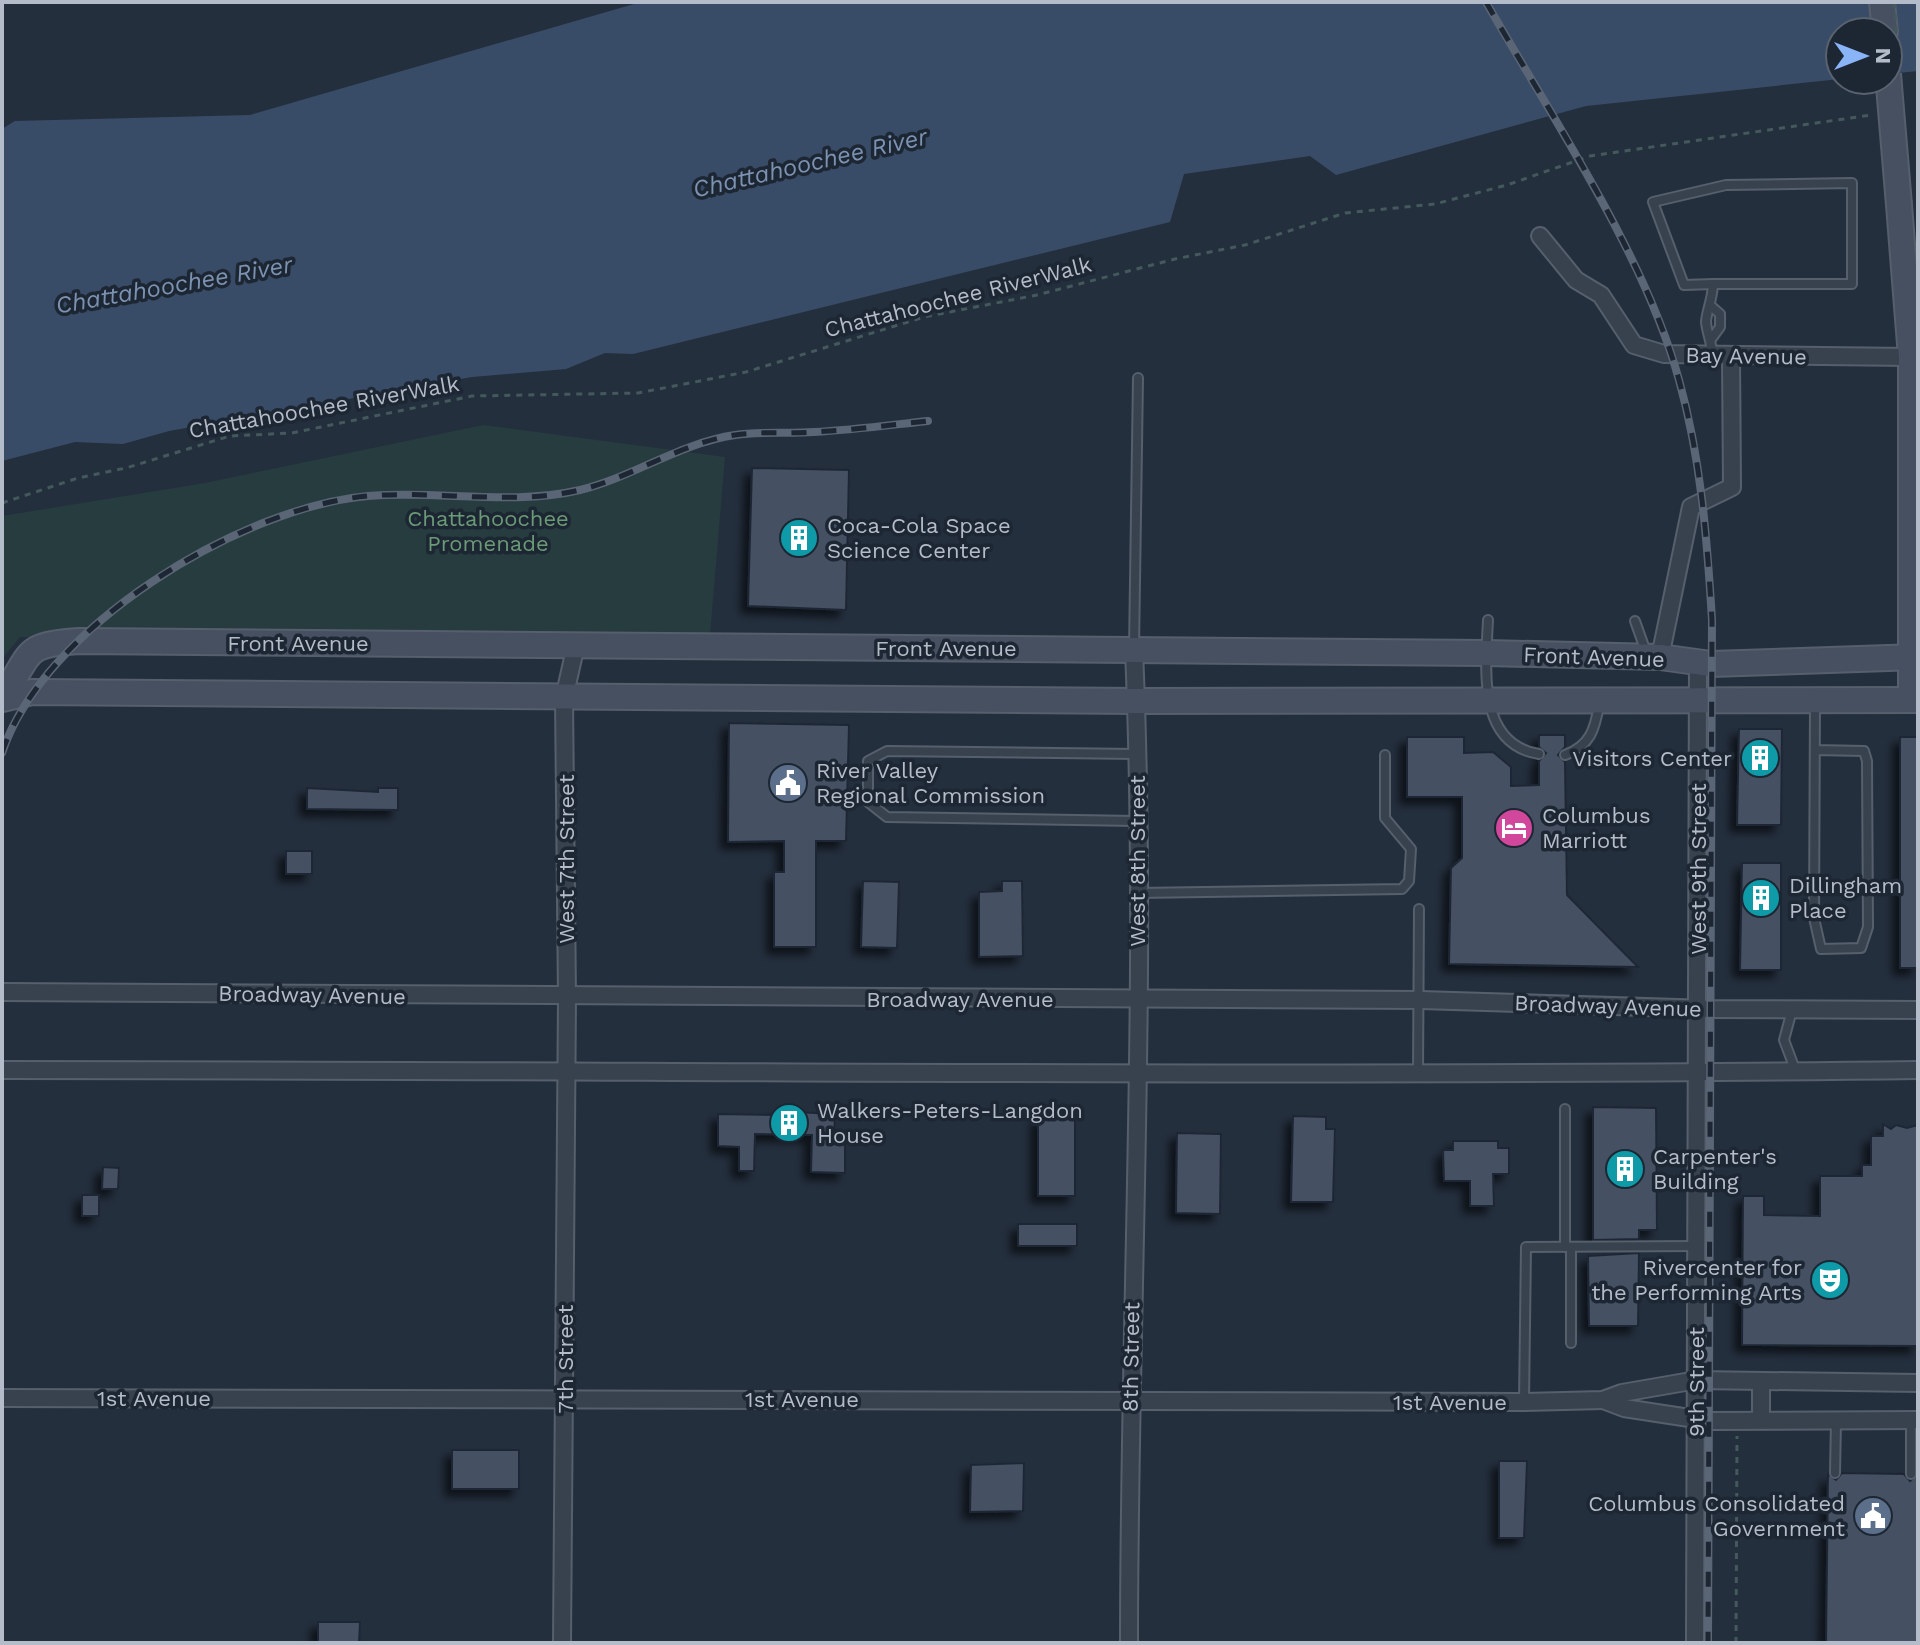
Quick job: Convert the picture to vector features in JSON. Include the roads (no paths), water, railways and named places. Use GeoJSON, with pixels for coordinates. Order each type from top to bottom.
{"type":"FeatureCollection","features":[{"type":"Feature","properties":{"kind":"street"},"geometry":{"type":"LineString","coordinates":[[1890,96],[1911,357],[1914,700]]}},
{"type":"Feature","properties":{"kind":"street","name":"Bay Avenue"},"geometry":{"type":"LineString","coordinates":[[1540,236],[1576,280],[1601,295],[1634,345],[1664,354],[1911,357]]}},
{"type":"Feature","properties":{"kind":"street"},"geometry":{"type":"LineString","coordinates":[[1654,657],[1691,507],[1732,487],[1731,356]]}},
{"type":"Feature","properties":{"kind":"street","name":"Front Avenue"},"geometry":{"type":"LineString","coordinates":[[2,698],[24,657],[47,642],[1487,653],[1654,657],[1698,664],[1914,657]]}},
{"type":"Feature","properties":{"kind":"street","name":"West 7th Street"},"geometry":{"type":"LineString","coordinates":[[566,1074],[564,698],[576,645]]}},
{"type":"Feature","properties":{"kind":"street","name":"West 8th Street"},"geometry":{"type":"LineString","coordinates":[[1134,650],[1138,1072]]}},
{"type":"Feature","properties":{"kind":"street","name":"West 9th Street"},"geometry":{"type":"LineString","coordinates":[[1697,1074],[1698,664]]}},
{"type":"Feature","properties":{"kind":"street","name":"Front Avenue"},"geometry":{"type":"LineString","coordinates":[[2,698],[32,692],[1136,701],[1914,700]]}},
{"type":"Feature","properties":{"kind":"street","name":"Broadway Avenue"},"geometry":{"type":"LineString","coordinates":[[2,992],[567,998],[1421,1000],[1698,1008],[1918,1010]]}},
{"type":"Feature","properties":{"kind":"street"},"geometry":{"type":"LineString","coordinates":[[2,1070],[566,1074],[1697,1074],[1918,1070]]}},
{"type":"Feature","properties":{"kind":"street","name":"8th Street"},"geometry":{"type":"LineString","coordinates":[[1129,1643],[1129,1401],[1138,1072]]}},
{"type":"Feature","properties":{"kind":"street","name":"7th Street"},"geometry":{"type":"LineString","coordinates":[[562,1643],[566,1074]]}},
{"type":"Feature","properties":{"kind":"street","name":"9th Street"},"geometry":{"type":"LineString","coordinates":[[1695,1643],[1697,1074]]}},
{"type":"Feature","properties":{"kind":"street","name":"1st Avenue"},"geometry":{"type":"LineString","coordinates":[[2,1398],[1524,1402],[1603,1400],[1622,1393],[1697,1380],[1918,1383]]}},
{"type":"Feature","properties":{"kind":"street"},"geometry":{"type":"LineString","coordinates":[[1761,1382],[1761,1419]]}},
{"type":"Feature","properties":{"kind":"street","name":"1st Avenue"},"geometry":{"type":"LineString","coordinates":[[1603,1400],[1624,1408],[1696,1420],[1915,1420]]}},
{"type":"Feature","properties":{"kind":"lane"},"geometry":{"type":"LineString","coordinates":[[1852,183],[1852,284],[1713,284],[1684,285],[1653,202],[1726,185],[1852,183]]}},
{"type":"Feature","properties":{"kind":"lane"},"geometry":{"type":"LineString","coordinates":[[1712,356],[1712,338],[1720,327],[1720,314],[1712,307],[1713,284]]}},
{"type":"Feature","properties":{"kind":"lane"},"geometry":{"type":"LineString","coordinates":[[1134,650],[1138,378]]}},
{"type":"Feature","properties":{"kind":"lane"},"geometry":{"type":"LineString","coordinates":[[1488,620],[1488,699],[1500,731],[1512,743],[1539,754]]}},
{"type":"Feature","properties":{"kind":"lane"},"geometry":{"type":"LineString","coordinates":[[1635,621],[1654,657]]}},
{"type":"Feature","properties":{"kind":"lane"},"geometry":{"type":"LineString","coordinates":[[1815,699],[1814,918],[1821,949],[1861,948],[1868,927],[1867,761],[1864,751],[1815,750]]}},
{"type":"Feature","properties":{"kind":"lane"},"geometry":{"type":"LineString","coordinates":[[1565,755],[1588,741],[1595,728],[1599,700]]}},
{"type":"Feature","properties":{"kind":"lane"},"geometry":{"type":"LineString","coordinates":[[1136,821],[887,817],[868,802],[868,761],[887,751],[1137,754]]}},
{"type":"Feature","properties":{"kind":"lane"},"geometry":{"type":"LineString","coordinates":[[1138,893],[1402,889],[1409,881],[1411,849],[1385,818],[1385,755]]}},
{"type":"Feature","properties":{"kind":"lane"},"geometry":{"type":"LineString","coordinates":[[1418,1073],[1421,1000],[1419,909]]}},
{"type":"Feature","properties":{"kind":"lane"},"geometry":{"type":"LineString","coordinates":[[1793,1009],[1784,1040],[1796,1072]]}},
{"type":"Feature","properties":{"kind":"lane"},"geometry":{"type":"LineString","coordinates":[[1565,1109],[1571,1343]]}},
{"type":"Feature","properties":{"kind":"lane"},"geometry":{"type":"LineString","coordinates":[[1524,1402],[1526,1247],[1697,1246]]}},
{"type":"Feature","properties":{"kind":"lane"},"geometry":{"type":"LineString","coordinates":[[1835,1473],[1836,1420]]}},
{"type":"Feature","properties":{"kind":"lane"},"geometry":{"type":"LineString","coordinates":[[1911,1474],[1915,1420]]}},
{"type":"Feature","properties":{"kind":"water","name":"Chattahoochee River"},"geometry":{"type":"Polygon","coordinates":[[[641,2],[1918,2],[1918,71],[1904,72],[1904,16],[1824,16],[1824,81],[1586,106],[1336,175],[1310,156],[1184,174],[1170,222],[633,354],[605,353],[566,369],[472,377],[169,431],[123,444],[75,442],[2,461],[2,129],[15,121],[250,115],[641,2]]]}},
{"type":"Feature","properties":{"kind":"railway"},"geometry":{"type":"LineString","coordinates":[[1486,2],[1594,187],[1644,284],[1679,380],[1693,439],[1702,499],[1712,620],[1708,1643]]}},
{"type":"Feature","properties":{"kind":"railway"},"geometry":{"type":"LineString","coordinates":[[2,753],[24,706],[59,661],[102,619],[153,581],[207,549],[263,523],[317,505],[368,496],[554,495],[600,484],[695,445],[735,435],[804,433],[928,421]]}},
{"type":"Feature","properties":{"kind":"place","name":"Coca-Cola Space Science Center"},"geometry":{"type":"Point","coordinates":[799,538]}},
{"type":"Feature","properties":{"kind":"place","name":"Visitors Center"},"geometry":{"type":"Point","coordinates":[1760,758]}},
{"type":"Feature","properties":{"kind":"place","name":"River Valley Regional Commission"},"geometry":{"type":"Point","coordinates":[788,783]}},
{"type":"Feature","properties":{"kind":"place","name":"Columbus Marriott"},"geometry":{"type":"Point","coordinates":[1514,828]}},
{"type":"Feature","properties":{"kind":"place","name":"Dillingham Place"},"geometry":{"type":"Point","coordinates":[1761,898]}},
{"type":"Feature","properties":{"kind":"place","name":"Walkers-Peters-Langdon House"},"geometry":{"type":"Point","coordinates":[789,1123]}},
{"type":"Feature","properties":{"kind":"place","name":"Carpenter's Building"},"geometry":{"type":"Point","coordinates":[1625,1169]}},
{"type":"Feature","properties":{"kind":"place","name":"Rivercenter for the Performing Arts"},"geometry":{"type":"Point","coordinates":[1830,1280]}},
{"type":"Feature","properties":{"kind":"place","name":"Columbus Consolidated Government"},"geometry":{"type":"Point","coordinates":[1873,1516]}},
{"type":"Feature","properties":{"kind":"park label","name":"Chattahoochee Promenade"},"geometry":{"type":"Point","coordinates":[488,530]}}]}
